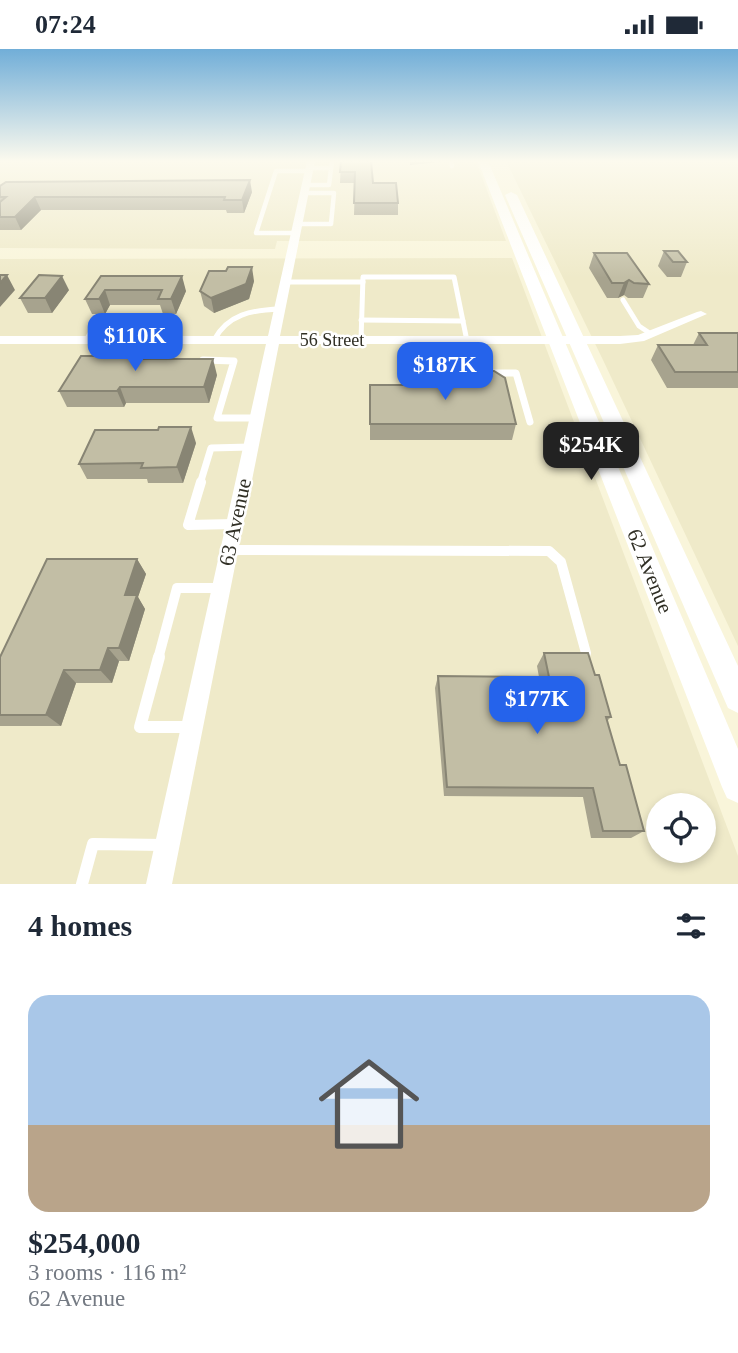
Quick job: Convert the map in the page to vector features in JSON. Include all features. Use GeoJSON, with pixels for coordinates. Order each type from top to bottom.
{"type":"FeatureCollection","features":[{"type":"Feature","properties":{"kind":"main road","name":"62 Avenue"},"geometry":{"type":"LineString","coordinates":[[501,200],[738,698]]}},
{"type":"Feature","properties":{"kind":"main road","name":"62 Avenue"},"geometry":{"type":"LineString","coordinates":[[511,200],[738,787]]}},
{"type":"Feature","properties":{"kind":"street","name":"63 Avenue"},"geometry":{"type":"LineString","coordinates":[[159,884],[303,200]]}},
{"type":"Feature","properties":{"kind":"street","name":"56 Street"},"geometry":{"type":"LineString","coordinates":[[0,340],[620,340],[651,334],[701,314]]}},
{"type":"Feature","properties":{"kind":"lane"},"geometry":{"type":"LineString","coordinates":[[267,200],[256,233],[331,224],[333,200]]}},
{"type":"Feature","properties":{"kind":"lane"},"geometry":{"type":"LineString","coordinates":[[361,340],[363,277],[454,277],[463,321],[466,373],[516,373],[530,422]]}},
{"type":"Feature","properties":{"kind":"lane"},"geometry":{"type":"LineString","coordinates":[[286,282],[363,282]]}},
{"type":"Feature","properties":{"kind":"lane"},"geometry":{"type":"LineString","coordinates":[[624,300],[639,325],[651,334]]}},
{"type":"Feature","properties":{"kind":"lane"},"geometry":{"type":"LineString","coordinates":[[214,340],[218,328],[239,314],[256,309],[280,309]]}},
{"type":"Feature","properties":{"kind":"lane"},"geometry":{"type":"LineString","coordinates":[[361,320],[463,321]]}},
{"type":"Feature","properties":{"kind":"lane"},"geometry":{"type":"LineString","coordinates":[[86,340],[97,323],[173,323],[153,360],[169,360]]}},
{"type":"Feature","properties":{"kind":"lane"},"geometry":{"type":"LineString","coordinates":[[195,360],[234,361],[218,418],[257,418]]}},
{"type":"Feature","properties":{"kind":"lane"},"geometry":{"type":"LineString","coordinates":[[234,524],[188,525],[211,448],[250,447]]}},
{"type":"Feature","properties":{"kind":"lane"},"geometry":{"type":"LineString","coordinates":[[229,551],[549,551],[561,562],[586,653]]}},
{"type":"Feature","properties":{"kind":"lane"},"geometry":{"type":"LineString","coordinates":[[192,727],[140,727],[177,588],[221,588]]}},
{"type":"Feature","properties":{"kind":"lane"},"geometry":{"type":"LineString","coordinates":[[82,884],[93,844],[167,845]]}},
{"type":"Feature","properties":{"kind":"shaded area"},"geometry":{"type":"Polygon","coordinates":[[[0,200],[491,200],[506,241],[277,241],[275,249],[0,248],[0,200]]]}},
{"type":"Feature","properties":{"kind":"shaded area"},"geometry":{"type":"Polygon","coordinates":[[[525,200],[738,200],[738,646],[525,200]]]}},
{"type":"Feature","properties":{"kind":"shaded area"},"geometry":{"type":"Polygon","coordinates":[[[512,258],[714,793],[646,793],[646,863],[716,863],[716,798],[738,856],[738,884],[0,884],[0,259],[512,258]]]}},
{"type":"Feature","properties":{"kind":"building"},"geometry":{"type":"Polygon","coordinates":[[[32,200],[15,217],[0,217],[0,202],[32,200]]]}},
{"type":"Feature","properties":{"kind":"building"},"geometry":{"type":"Polygon","coordinates":[[[354,200],[398,200],[398,203],[354,203],[354,200]]]}},
{"type":"Feature","properties":{"kind":"building"},"geometry":{"type":"Polygon","coordinates":[[[664,251],[678,251],[687,262],[673,262],[664,251]]]}},
{"type":"Feature","properties":{"kind":"building"},"geometry":{"type":"Polygon","coordinates":[[[594,253],[627,253],[649,284],[629,280],[612,283],[594,253]]]}},
{"type":"Feature","properties":{"kind":"building"},"geometry":{"type":"Polygon","coordinates":[[[228,267],[252,267],[246,284],[211,298],[200,291],[209,271],[226,271],[228,267]]]}},
{"type":"Feature","properties":{"kind":"building"},"geometry":{"type":"Polygon","coordinates":[[[39,275],[62,276],[45,298],[20,298],[39,275]]]}},
{"type":"Feature","properties":{"kind":"building"},"geometry":{"type":"Polygon","coordinates":[[[101,276],[182,276],[171,299],[158,299],[162,290],[105,290],[99,299],[85,299],[101,276]]]}},
{"type":"Feature","properties":{"kind":"building"},"geometry":{"type":"Polygon","coordinates":[[[699,333],[738,333],[738,372],[675,372],[658,345],[707,345],[699,333]]]}},
{"type":"Feature","properties":{"kind":"building"},"geometry":{"type":"Polygon","coordinates":[[[81,356],[213,359],[204,387],[120,387],[117,391],[59,391],[81,356]]]}},
{"type":"Feature","properties":{"kind":"building"},"geometry":{"type":"Polygon","coordinates":[[[462,371],[494,371],[505,378],[516,424],[370,424],[370,385],[464,385],[462,371]]]}},
{"type":"Feature","properties":{"kind":"building"},"geometry":{"type":"Polygon","coordinates":[[[159,427],[191,427],[177,467],[141,468],[143,463],[79,464],[95,430],[158,430],[159,427]]]}},
{"type":"Feature","properties":{"kind":"building"},"geometry":{"type":"Polygon","coordinates":[[[47,559],[137,559],[125,595],[137,595],[119,648],[108,648],[100,670],[64,670],[46,715],[0,715],[0,657],[47,559]]]}},
{"type":"Feature","properties":{"kind":"building"},"geometry":{"type":"Polygon","coordinates":[[[544,653],[588,653],[595,675],[599,675],[611,717],[606,717],[620,765],[626,765],[644,831],[603,831],[593,788],[447,787],[438,676],[549,677],[544,653]]]}}]}
